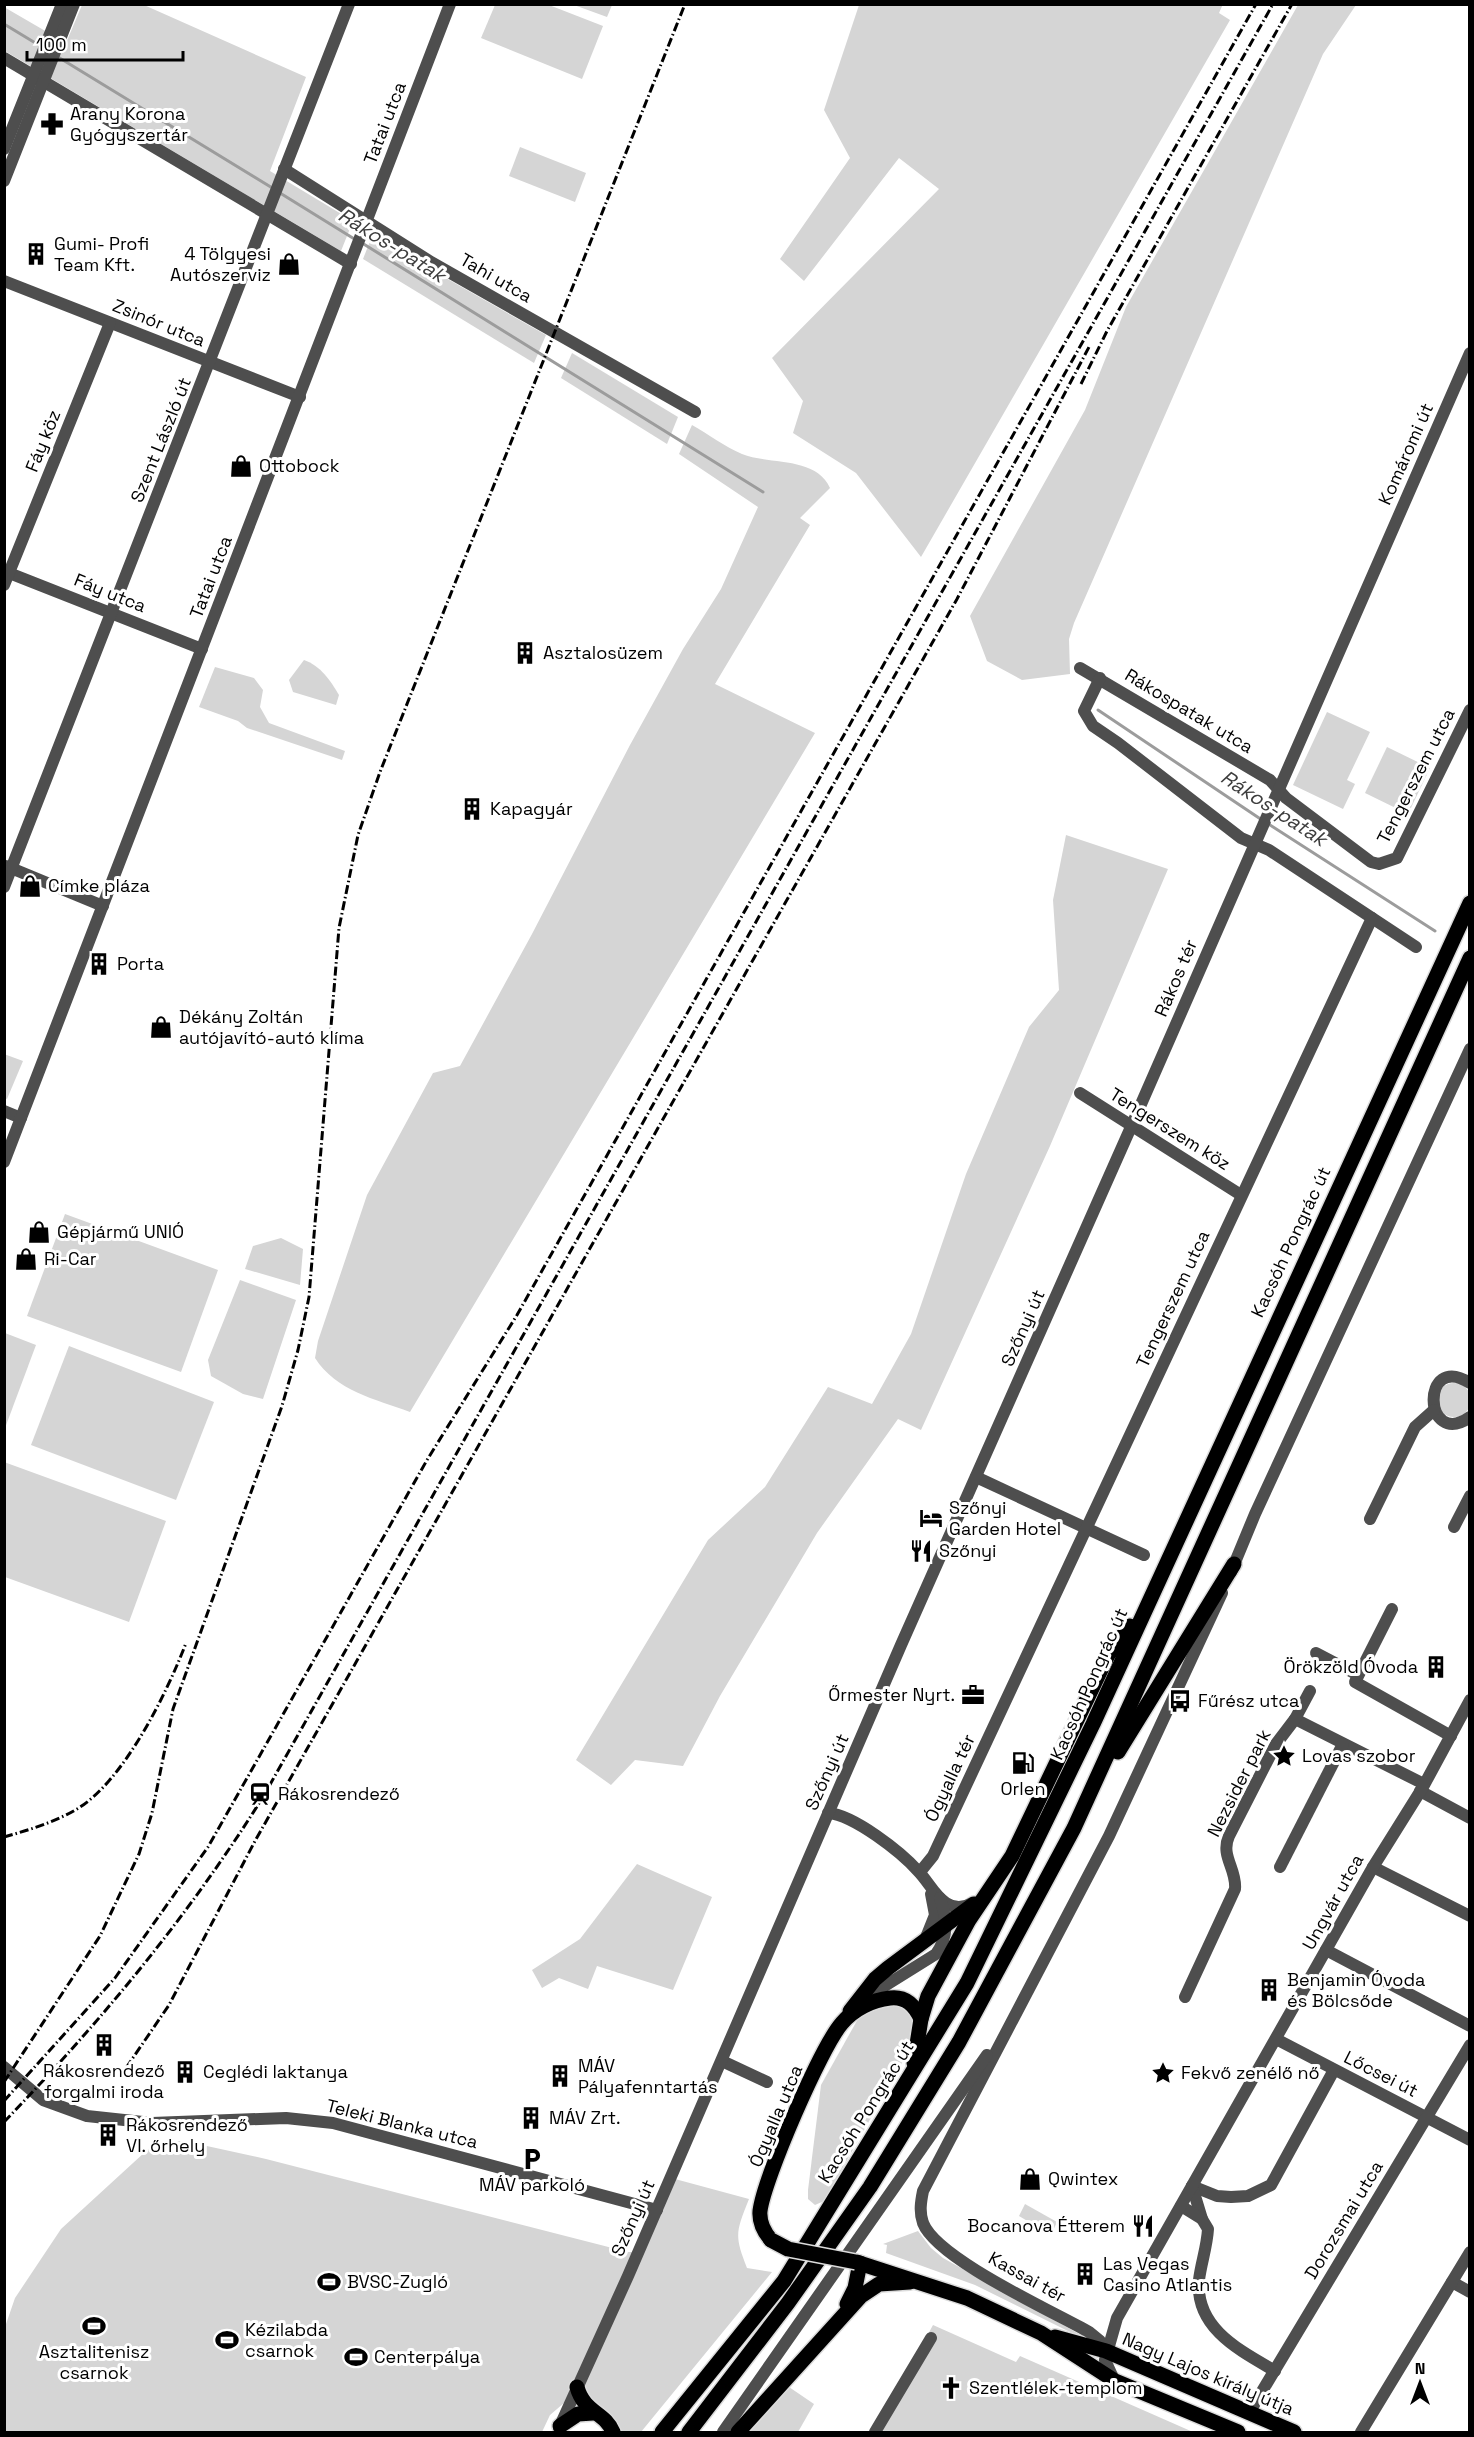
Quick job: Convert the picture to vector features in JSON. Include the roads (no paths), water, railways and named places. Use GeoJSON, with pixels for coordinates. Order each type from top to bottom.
{"type":"FeatureCollection","features":[{"type":"Feature","properties":{"kind":"main road","name":"Kacsóh Pongrác út"},"geometry":{"type":"LineString","coordinates":[[662,2433],[784,2281],[967,1983],[1147,1604],[1470,903]]}},
{"type":"Feature","properties":{"kind":"main road"},"geometry":{"type":"LineString","coordinates":[[689,2433],[788,2303],[870,2187],[959,2042],[1095,1784],[1165,1623],[1470,958]]}},
{"type":"Feature","properties":{"kind":"main road"},"geometry":{"type":"LineString","coordinates":[[1095,1784],[1122,1747],[1234,1564]]}},
{"type":"Feature","properties":{"kind":"main road"},"geometry":{"type":"LineString","coordinates":[[908,2082],[919,2043],[921,2019],[928,1996],[984,1896],[1012,1856],[1108,1655],[1147,1604]]}},
{"type":"Feature","properties":{"kind":"main road","name":"Ógyalla utca"},"geometry":{"type":"LineString","coordinates":[[771,2240],[760,2219],[764,2196],[814,2074],[847,2018],[875,1979],[924,1941],[947,1927],[984,1896]]}},
{"type":"Feature","properties":{"kind":"main road"},"geometry":{"type":"LineString","coordinates":[[847,2018],[876,2000],[895,1997],[911,2004],[921,2019]]}},
{"type":"Feature","properties":{"kind":"main road","name":"Nagy Lajos király útja"},"geometry":{"type":"LineString","coordinates":[[771,2240],[788,2248],[858,2263],[929,2283],[967,2298],[1041,2333],[1115,2382],[1238,2433]]}},
{"type":"Feature","properties":{"kind":"main road"},"geometry":{"type":"LineString","coordinates":[[840,2317],[855,2288],[858,2263]]}},
{"type":"Feature","properties":{"kind":"main road"},"geometry":{"type":"LineString","coordinates":[[738,2433],[861,2296],[879,2284],[903,2281],[929,2283]]}},
{"type":"Feature","properties":{"kind":"main road","name":"Nagy Lajos király útja"},"geometry":{"type":"LineString","coordinates":[[1041,2333],[1106,2351],[1294,2433]]}},
{"type":"Feature","properties":{"kind":"main road"},"geometry":{"type":"LineString","coordinates":[[578,2387],[585,2405],[609,2423],[613,2433]]}},
{"type":"Feature","properties":{"kind":"main road"},"geometry":{"type":"LineString","coordinates":[[558,2429],[578,2414],[593,2413]]}},
{"type":"Feature","properties":{"kind":"street"},"geometry":{"type":"LineString","coordinates":[[57,31],[62,4]]}},
{"type":"Feature","properties":{"kind":"street"},"geometry":{"type":"LineString","coordinates":[[4,181],[40,73],[57,31],[74,4]]}},
{"type":"Feature","properties":{"kind":"street","name":"Szent László út"},"geometry":{"type":"LineString","coordinates":[[4,887],[8,867],[211,363],[267,209],[349,4]]}},
{"type":"Feature","properties":{"kind":"street","name":"Tatai utca"},"geometry":{"type":"LineString","coordinates":[[4,1162],[450,4]]}},
{"type":"Feature","properties":{"kind":"street"},"geometry":{"type":"LineString","coordinates":[[4,58],[40,73],[353,259]]}},
{"type":"Feature","properties":{"kind":"street"},"geometry":{"type":"LineString","coordinates":[[4,148],[40,73]]}},
{"type":"Feature","properties":{"kind":"street","name":"Tahi utca"},"geometry":{"type":"LineString","coordinates":[[284,169],[366,223],[695,412]]}},
{"type":"Feature","properties":{"kind":"street","name":"Zsinór utca"},"geometry":{"type":"LineString","coordinates":[[4,281],[300,397]]}},
{"type":"Feature","properties":{"kind":"street","name":"Fáy köz"},"geometry":{"type":"LineString","coordinates":[[4,585],[7,572],[110,323]]}},
{"type":"Feature","properties":{"kind":"street","name":"Komáromi út"},"geometry":{"type":"LineString","coordinates":[[1374,569],[1470,353]]}},
{"type":"Feature","properties":{"kind":"street","name":"Rákos tér"},"geometry":{"type":"LineString","coordinates":[[1131,1127],[1374,569]]}},
{"type":"Feature","properties":{"kind":"street","name":"Fáy utca"},"geometry":{"type":"LineString","coordinates":[[7,572],[202,649]]}},
{"type":"Feature","properties":{"kind":"street","name":"Rákospatak utca"},"geometry":{"type":"LineString","coordinates":[[1080,668],[1270,780],[1277,788]]}},
{"type":"Feature","properties":{"kind":"street"},"geometry":{"type":"LineString","coordinates":[[1100,678],[1084,711],[1093,726],[1118,742],[1241,838],[1254,842],[1416,946]]}},
{"type":"Feature","properties":{"kind":"street","name":"Tengerszem utca"},"geometry":{"type":"LineString","coordinates":[[1277,788],[1286,798],[1371,862],[1388,862],[1397,858],[1470,710]]}},
{"type":"Feature","properties":{"kind":"street"},"geometry":{"type":"LineString","coordinates":[[8,867],[103,906]]}},
{"type":"Feature","properties":{"kind":"street","name":"Tengerszem utca"},"geometry":{"type":"LineString","coordinates":[[1009,1695],[1372,918]]}},
{"type":"Feature","properties":{"kind":"street"},"geometry":{"type":"LineString","coordinates":[[723,2433],[960,2097],[1022,2003],[1108,1836],[1470,1049]]}},
{"type":"Feature","properties":{"kind":"street","name":"Tengerszem köz"},"geometry":{"type":"LineString","coordinates":[[1080,1093],[1241,1195]]}},
{"type":"Feature","properties":{"kind":"street"},"geometry":{"type":"LineString","coordinates":[[4,1111],[21,1118]]}},
{"type":"Feature","properties":{"kind":"street","name":"Szőnyi út"},"geometry":{"type":"LineString","coordinates":[[558,2429],[657,2210],[828,1813],[1131,1127]]}},
{"type":"Feature","properties":{"kind":"street"},"geometry":{"type":"LineString","coordinates":[[1470,1383],[1455,1377],[1440,1382],[1432,1395],[1434,1410],[1444,1420],[1451,1422],[1470,1417]]}},
{"type":"Feature","properties":{"kind":"street"},"geometry":{"type":"LineString","coordinates":[[1370,1519],[1415,1427],[1434,1410]]}},
{"type":"Feature","properties":{"kind":"street"},"geometry":{"type":"LineString","coordinates":[[976,1477],[1089,1527],[1144,1555]]}},
{"type":"Feature","properties":{"kind":"street"},"geometry":{"type":"LineString","coordinates":[[1454,1527],[1470,1496]]}},
{"type":"Feature","properties":{"kind":"street"},"geometry":{"type":"LineString","coordinates":[[1392,1610],[1355,1682],[1451,1736]]}},
{"type":"Feature","properties":{"kind":"street"},"geometry":{"type":"LineString","coordinates":[[1316,1653],[1358,1675]]}},
{"type":"Feature","properties":{"kind":"street","name":"Nezsider park"},"geometry":{"type":"LineString","coordinates":[[1185,1997],[1235,1889],[1236,1880],[1225,1846],[1276,1744],[1295,1719],[1310,1691]]}},
{"type":"Feature","properties":{"kind":"street","name":"Ógyalla tér"},"geometry":{"type":"LineString","coordinates":[[922,1875],[1009,1695]]}},
{"type":"Feature","properties":{"kind":"street","name":"Ungvár utca"},"geometry":{"type":"LineString","coordinates":[[1106,2351],[1117,2318],[1373,1867],[1451,1736],[1465,1721],[1470,1700]]}},
{"type":"Feature","properties":{"kind":"street","name":"Nezsider park"},"geometry":{"type":"LineString","coordinates":[[1295,1719],[1422,1788],[1470,1818]]}},
{"type":"Feature","properties":{"kind":"street"},"geometry":{"type":"LineString","coordinates":[[1281,1867],[1343,1744]]}},
{"type":"Feature","properties":{"kind":"street"},"geometry":{"type":"LineString","coordinates":[[828,1813],[841,1816],[892,1847],[922,1875],[946,1903],[960,1907],[984,1896]]}},
{"type":"Feature","properties":{"kind":"street"},"geometry":{"type":"LineString","coordinates":[[1373,1867],[1470,1916]]}},
{"type":"Feature","properties":{"kind":"street"},"geometry":{"type":"LineString","coordinates":[[922,1875],[935,1908],[932,1927],[924,1941]]}},
{"type":"Feature","properties":{"kind":"street"},"geometry":{"type":"LineString","coordinates":[[847,2018],[875,1992],[936,1954],[941,1947],[947,1927],[939,1897]]}},
{"type":"Feature","properties":{"kind":"street"},"geometry":{"type":"LineString","coordinates":[[1326,1950],[1470,2026]]}},
{"type":"Feature","properties":{"kind":"street","name":"Kassai tér"},"geometry":{"type":"LineString","coordinates":[[1022,2003],[923,2191],[921,2214],[923,2224],[946,2251],[964,2263],[1089,2332],[1101,2342],[1106,2351],[1107,2367],[1115,2382]]}},
{"type":"Feature","properties":{"kind":"street","name":"Lőcsei út"},"geometry":{"type":"LineString","coordinates":[[1276,2039],[1470,2140]]}},
{"type":"Feature","properties":{"kind":"street","name":"Dorozsmai utca"},"geometry":{"type":"LineString","coordinates":[[1249,2413],[1470,2045]]}},
{"type":"Feature","properties":{"kind":"street"},"geometry":{"type":"LineString","coordinates":[[722,2061],[767,2082]]}},
{"type":"Feature","properties":{"kind":"street","name":"Teleki Blanka utca"},"geometry":{"type":"LineString","coordinates":[[4,2067],[43,2100],[78,2114],[152,2123],[286,2118],[333,2122],[657,2210]]}},
{"type":"Feature","properties":{"kind":"street"},"geometry":{"type":"LineString","coordinates":[[1192,2186],[1217,2196],[1231,2197],[1248,2196],[1271,2185],[1334,2070]]}},
{"type":"Feature","properties":{"kind":"street"},"geometry":{"type":"LineString","coordinates":[[1192,2186],[1202,2219],[1208,2229],[1199,2280],[1199,2299],[1213,2328],[1225,2340],[1275,2370]]}},
{"type":"Feature","properties":{"kind":"street"},"geometry":{"type":"LineString","coordinates":[[1181,2206],[1202,2219]]}},
{"type":"Feature","properties":{"kind":"street"},"geometry":{"type":"LineString","coordinates":[[1361,2433],[1470,2252]]}},
{"type":"Feature","properties":{"kind":"street"},"geometry":{"type":"LineString","coordinates":[[1452,2282],[1470,2292]]}},
{"type":"Feature","properties":{"kind":"street"},"geometry":{"type":"LineString","coordinates":[[875,2433],[931,2338]]}},
{"type":"Feature","properties":{"kind":"street"},"geometry":{"type":"LineString","coordinates":[[1208,2420],[1221,2433]]}},
{"type":"Feature","properties":{"kind":"waterway","name":"Rákos-patak"},"geometry":{"type":"LineString","coordinates":[[4,24],[42,47]]}},
{"type":"Feature","properties":{"kind":"waterway","name":"Rákos-patak"},"geometry":{"type":"LineString","coordinates":[[58,57],[274,189]]}},
{"type":"Feature","properties":{"kind":"waterway","name":"Rákos-patak"},"geometry":{"type":"LineString","coordinates":[[280,193],[356,240]]}},
{"type":"Feature","properties":{"kind":"waterway","name":"Rákos-patak"},"geometry":{"type":"LineString","coordinates":[[362,243],[763,492]]}},
{"type":"Feature","properties":{"kind":"waterway","name":"Rákos-patak"},"geometry":{"type":"LineString","coordinates":[[1098,710],[1262,820]]}},
{"type":"Feature","properties":{"kind":"waterway","name":"Rákos-patak"},"geometry":{"type":"LineString","coordinates":[[1267,823],[1435,931]]}},
{"type":"Feature","properties":{"kind":"railway"},"geometry":{"type":"LineString","coordinates":[[4,2082],[100,1936],[139,1854],[152,1813],[173,1709],[282,1406],[298,1350],[309,1297],[339,928],[358,835],[380,772],[685,4]]}},
{"type":"Feature","properties":{"kind":"railway"},"geometry":{"type":"LineString","coordinates":[[4,2101],[115,1978],[208,1847],[427,1460],[517,1315],[1256,4]]}},
{"type":"Feature","properties":{"kind":"railway"},"geometry":{"type":"LineString","coordinates":[[4,2122],[109,2006],[174,1926],[263,1797],[1273,4]]}},
{"type":"Feature","properties":{"kind":"railway"},"geometry":{"type":"LineString","coordinates":[[1081,384],[1107,331],[1292,4]]}},
{"type":"Feature","properties":{"kind":"railway"},"geometry":{"type":"LineString","coordinates":[[126,2068],[169,2005],[255,1841],[957,599],[1089,347]]}},
{"type":"Feature","properties":{"kind":"railway"},"geometry":{"type":"LineString","coordinates":[[4,1837],[69,1814],[94,1796],[111,1778],[156,1710],[186,1643]]}},
{"type":"Feature","properties":{"kind":"place","name":"Arany Korona Gyógyszertár"},"geometry":{"type":"Point","coordinates":[52,124]}},
{"type":"Feature","properties":{"kind":"place","name":"Gumi- Profi Team Kft."},"geometry":{"type":"Point","coordinates":[36,254]}},
{"type":"Feature","properties":{"kind":"place","name":"4 Tölgyesi Autószerviz"},"geometry":{"type":"Point","coordinates":[289,264]}},
{"type":"Feature","properties":{"kind":"place","name":"Ottobock"},"geometry":{"type":"Point","coordinates":[241,466]}},
{"type":"Feature","properties":{"kind":"place","name":"Asztalosüzem"},"geometry":{"type":"Point","coordinates":[525,653]}},
{"type":"Feature","properties":{"kind":"place","name":"Kapagyár"},"geometry":{"type":"Point","coordinates":[472,809]}},
{"type":"Feature","properties":{"kind":"place","name":"Címke pláza"},"geometry":{"type":"Point","coordinates":[30,886]}},
{"type":"Feature","properties":{"kind":"place","name":"Porta"},"geometry":{"type":"Point","coordinates":[99,964]}},
{"type":"Feature","properties":{"kind":"place","name":"Dékány Zoltán autójavító-autó klíma"},"geometry":{"type":"Point","coordinates":[161,1027]}},
{"type":"Feature","properties":{"kind":"place","name":"Gépjármű UNIÓ"},"geometry":{"type":"Point","coordinates":[39,1232]}},
{"type":"Feature","properties":{"kind":"place","name":"Ri-Car"},"geometry":{"type":"Point","coordinates":[26,1259]}},
{"type":"Feature","properties":{"kind":"place","name":"Szőnyi Garden Hotel"},"geometry":{"type":"Point","coordinates":[931,1518]}},
{"type":"Feature","properties":{"kind":"place","name":"Szőnyi"},"geometry":{"type":"Point","coordinates":[921,1551]}},
{"type":"Feature","properties":{"kind":"place","name":"Örökzöld Óvoda"},"geometry":{"type":"Point","coordinates":[1436,1667]}},
{"type":"Feature","properties":{"kind":"place","name":"Őrmester Nyrt."},"geometry":{"type":"Point","coordinates":[973,1695]}},
{"type":"Feature","properties":{"kind":"place","name":"Fűrész utca"},"geometry":{"type":"Point","coordinates":[1180,1701]}},
{"type":"Feature","properties":{"kind":"place","name":"Lovas szobor"},"geometry":{"type":"Point","coordinates":[1284,1756]}},
{"type":"Feature","properties":{"kind":"place","name":"Orlen"},"geometry":{"type":"Point","coordinates":[1023,1763]}},
{"type":"Feature","properties":{"kind":"place","name":"Rákosrendező"},"geometry":{"type":"Point","coordinates":[260,1794]}},
{"type":"Feature","properties":{"kind":"place","name":"Benjamin Óvoda és Bölcsőde"},"geometry":{"type":"Point","coordinates":[1269,1990]}},
{"type":"Feature","properties":{"kind":"place","name":"Rákosrendező forgalmi iroda"},"geometry":{"type":"Point","coordinates":[104,2045]}},
{"type":"Feature","properties":{"kind":"place","name":"Ceglédi laktanya"},"geometry":{"type":"Point","coordinates":[185,2072]}},
{"type":"Feature","properties":{"kind":"place","name":"Fekvő zenélő nő"},"geometry":{"type":"Point","coordinates":[1163,2073]}},
{"type":"Feature","properties":{"kind":"place","name":"MÁV Pályafenntartás"},"geometry":{"type":"Point","coordinates":[560,2076]}},
{"type":"Feature","properties":{"kind":"place","name":"MÁV Zrt."},"geometry":{"type":"Point","coordinates":[531,2118]}},
{"type":"Feature","properties":{"kind":"place","name":"Rákosrendező VI. őrhely"},"geometry":{"type":"Point","coordinates":[108,2135]}},
{"type":"Feature","properties":{"kind":"place","name":"MÁV parkoló"},"geometry":{"type":"Point","coordinates":[532,2159]}},
{"type":"Feature","properties":{"kind":"place","name":"Qwintex"},"geometry":{"type":"Point","coordinates":[1030,2179]}},
{"type":"Feature","properties":{"kind":"place","name":"Bocanova Étterem"},"geometry":{"type":"Point","coordinates":[1143,2226]}},
{"type":"Feature","properties":{"kind":"place","name":"Las Vegas Casino Atlantis"},"geometry":{"type":"Point","coordinates":[1085,2274]}},
{"type":"Feature","properties":{"kind":"place","name":"BVSC-Zugló"},"geometry":{"type":"Point","coordinates":[329,2282]}},
{"type":"Feature","properties":{"kind":"place","name":"Asztalitenisz csarnok"},"geometry":{"type":"Point","coordinates":[94,2326]}},
{"type":"Feature","properties":{"kind":"place","name":"Kézilabda csarnok"},"geometry":{"type":"Point","coordinates":[227,2340]}},
{"type":"Feature","properties":{"kind":"place","name":"Centerpálya"},"geometry":{"type":"Point","coordinates":[356,2357]}},
{"type":"Feature","properties":{"kind":"place","name":"Szentlélek-templom"},"geometry":{"type":"Point","coordinates":[951,2388]}}]}
